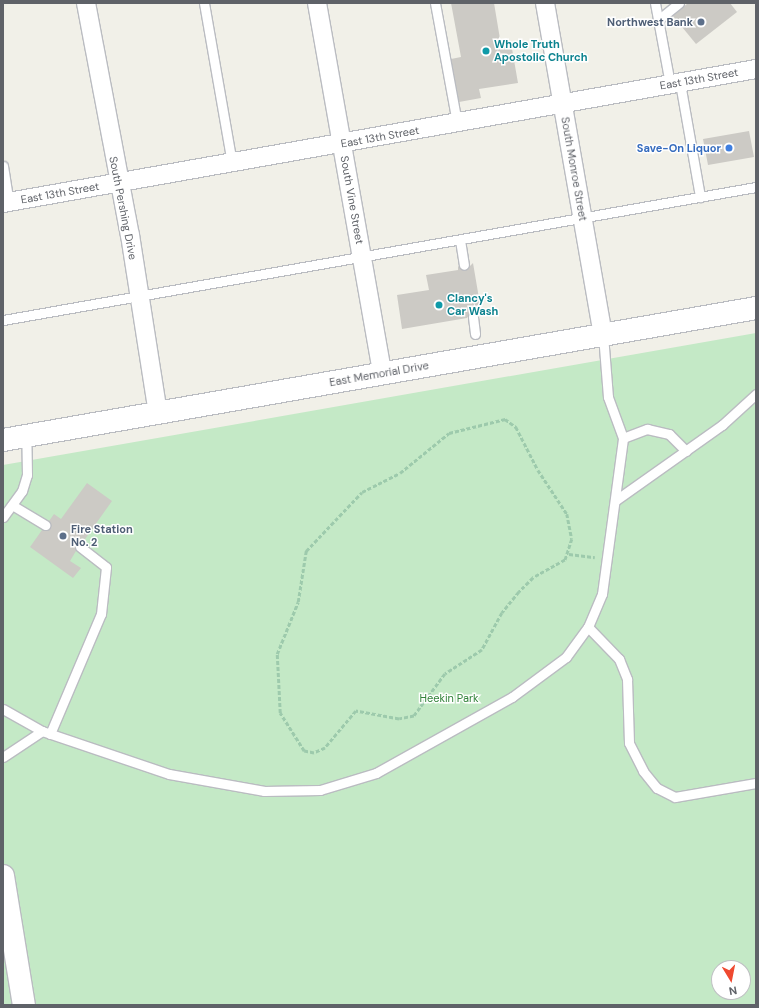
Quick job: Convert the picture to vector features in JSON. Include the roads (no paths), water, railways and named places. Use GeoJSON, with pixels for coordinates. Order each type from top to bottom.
{"type":"FeatureCollection","features":[{"type":"Feature","properties":{"kind":"main road","name":"East Memorial Drive"},"geometry":{"type":"LineString","coordinates":[[3,440],[756,308]]}},
{"type":"Feature","properties":{"kind":"main road"},"geometry":{"type":"LineString","coordinates":[[3,876],[24,1005]]}},
{"type":"Feature","properties":{"kind":"street","name":"South Pershing Drive"},"geometry":{"type":"LineString","coordinates":[[86,3],[117,182],[139,295],[158,413]]}},
{"type":"Feature","properties":{"kind":"street","name":"South Vine Street"},"geometry":{"type":"LineString","coordinates":[[316,3],[382,373]]}},
{"type":"Feature","properties":{"kind":"street","name":"South Monroe Street"},"geometry":{"type":"LineString","coordinates":[[545,3],[603,334]]}},
{"type":"Feature","properties":{"kind":"street","name":"East 13th Street"},"geometry":{"type":"LineString","coordinates":[[6,202],[342,144],[756,69]]}},
{"type":"Feature","properties":{"kind":"lane"},"geometry":{"type":"LineString","coordinates":[[204,3],[232,162]]}},
{"type":"Feature","properties":{"kind":"lane"},"geometry":{"type":"LineString","coordinates":[[435,3],[457,123]]}},
{"type":"Feature","properties":{"kind":"lane"},"geometry":{"type":"LineString","coordinates":[[656,3],[658,20],[675,84],[700,197]]}},
{"type":"Feature","properties":{"kind":"lane"},"geometry":{"type":"LineString","coordinates":[[658,20],[679,3]]}},
{"type":"Feature","properties":{"kind":"lane"},"geometry":{"type":"LineString","coordinates":[[3,166],[6,202]]}},
{"type":"Feature","properties":{"kind":"lane"},"geometry":{"type":"LineString","coordinates":[[3,320],[756,187]]}},
{"type":"Feature","properties":{"kind":"lane"},"geometry":{"type":"LineString","coordinates":[[460,240],[464,264]]}},
{"type":"Feature","properties":{"kind":"lane"},"geometry":{"type":"LineString","coordinates":[[473,317],[476,334]]}},
{"type":"Feature","properties":{"kind":"lane"},"geometry":{"type":"LineString","coordinates":[[3,708],[46,732],[169,774],[264,791],[320,790],[376,773],[512,698],[566,657],[588,628],[602,594],[605,558],[616,500],[623,438],[608,397],[603,334]]}},
{"type":"Feature","properties":{"kind":"lane"},"geometry":{"type":"LineString","coordinates":[[616,500],[686,451],[756,394]]}},
{"type":"Feature","properties":{"kind":"lane"},"geometry":{"type":"LineString","coordinates":[[623,438],[647,429],[669,434],[686,451]]}},
{"type":"Feature","properties":{"kind":"lane"},"geometry":{"type":"LineString","coordinates":[[3,517],[12,505],[27,475],[26,436]]}},
{"type":"Feature","properties":{"kind":"lane"},"geometry":{"type":"LineString","coordinates":[[12,505],[45,526]]}},
{"type":"Feature","properties":{"kind":"lane"},"geometry":{"type":"LineString","coordinates":[[3,757],[46,732],[101,614],[106,567],[80,547]]}},
{"type":"Feature","properties":{"kind":"lane"},"geometry":{"type":"LineString","coordinates":[[588,628],[619,659],[627,679],[629,743],[643,771],[657,788],[675,797],[756,783]]}},
{"type":"Feature","properties":{"kind":"place","name":"Northwest Bank"},"geometry":{"type":"Point","coordinates":[701,22]}},
{"type":"Feature","properties":{"kind":"place","name":"Whole Truth Apostolic Church"},"geometry":{"type":"Point","coordinates":[486,51]}},
{"type":"Feature","properties":{"kind":"place","name":"Save-On Liquor"},"geometry":{"type":"Point","coordinates":[729,148]}},
{"type":"Feature","properties":{"kind":"place","name":"Clancy's Car Wash"},"geometry":{"type":"Point","coordinates":[439,305]}},
{"type":"Feature","properties":{"kind":"place","name":"Fire Station No. 2"},"geometry":{"type":"Point","coordinates":[63,536]}},
{"type":"Feature","properties":{"kind":"park label","name":"Heekin Park"},"geometry":{"type":"Point","coordinates":[449,698]}}]}
